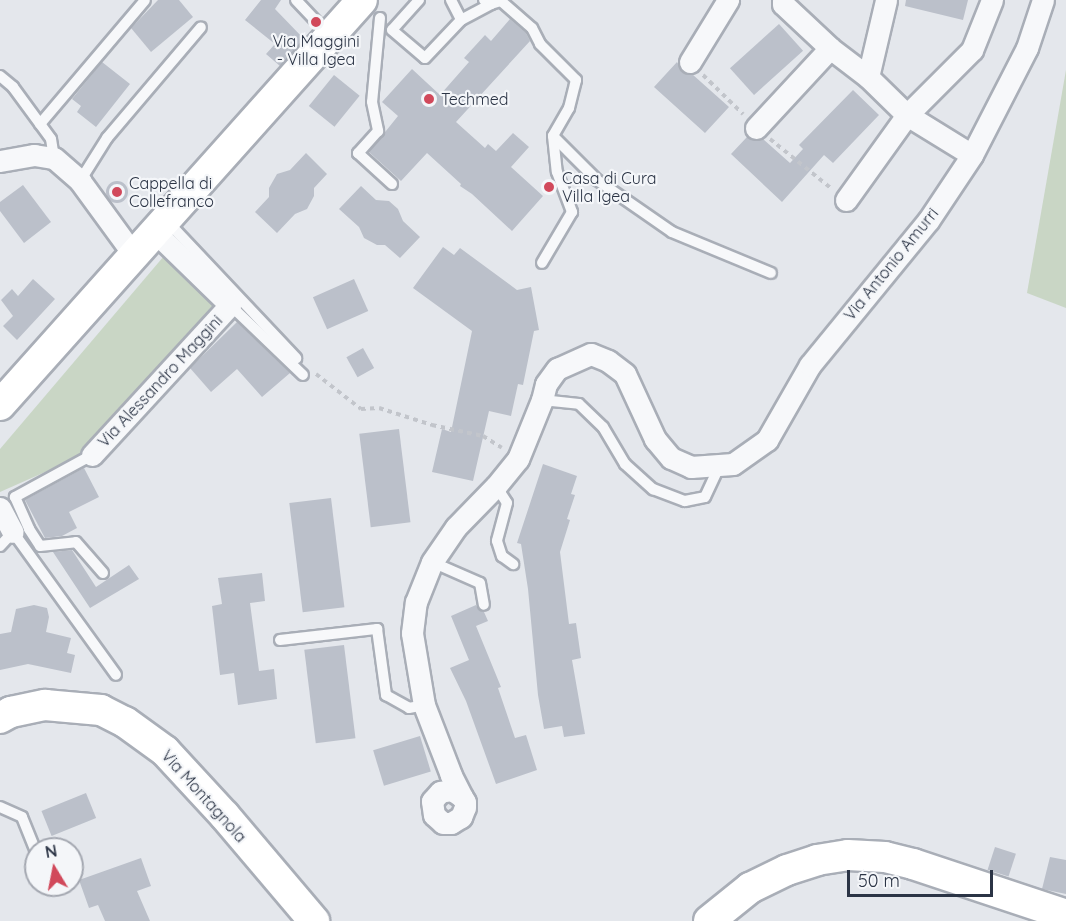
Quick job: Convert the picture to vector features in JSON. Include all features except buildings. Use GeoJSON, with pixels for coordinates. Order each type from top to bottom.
{"type":"FeatureCollection","features":[{"type":"Feature","properties":{"kind":"main road"},"geometry":{"type":"LineString","coordinates":[[0,405],[330,35],[369,7]]}},
{"type":"Feature","properties":{"kind":"main road","name":"Via Montagnola"},"geometry":{"type":"LineString","coordinates":[[0,718],[11,712],[45,705],[101,710],[125,722],[165,751],[225,816],[314,921]]}},
{"type":"Feature","properties":{"kind":"main road"},"geometry":{"type":"LineString","coordinates":[[709,921],[750,888],[787,870],[817,860],[848,855],[885,857],[913,864],[1066,915]]}},
{"type":"Feature","properties":{"kind":"street"},"geometry":{"type":"LineString","coordinates":[[690,62],[728,0]]}},
{"type":"Feature","properties":{"kind":"street"},"geometry":{"type":"LineString","coordinates":[[783,0],[783,4],[830,48],[868,77],[907,115],[972,155]]}},
{"type":"Feature","properties":{"kind":"street"},"geometry":{"type":"LineString","coordinates":[[868,77],[886,0]]}},
{"type":"Feature","properties":{"kind":"street"},"geometry":{"type":"LineString","coordinates":[[846,201],[907,115],[972,50],[992,0]]}},
{"type":"Feature","properties":{"kind":"street","name":"Via Antonio Amurri"},"geometry":{"type":"LineString","coordinates":[[719,466],[733,464],[767,440],[810,365],[928,221],[972,155],[1027,48],[1043,0]]}},
{"type":"Feature","properties":{"kind":"street"},"geometry":{"type":"LineString","coordinates":[[756,128],[830,48]]}},
{"type":"Feature","properties":{"kind":"street"},"geometry":{"type":"LineString","coordinates":[[0,161],[34,155],[54,158],[80,181],[134,255]]}},
{"type":"Feature","properties":{"kind":"street","name":"Via Alessandro Maggini"},"geometry":{"type":"LineString","coordinates":[[92,455],[230,305],[161,226]]}},
{"type":"Feature","properties":{"kind":"street"},"geometry":{"type":"LineString","coordinates":[[451,776],[435,796],[431,807],[434,815],[442,823],[457,821],[464,812],[462,797],[451,776],[424,705],[412,633],[416,602],[432,562],[456,526],[496,486],[518,459],[542,400],[546,384],[557,369],[591,354],[608,361],[625,374],[655,439],[671,458],[691,467],[719,466]]}},
{"type":"Feature","properties":{"kind":"street"},"geometry":{"type":"LineString","coordinates":[[0,508],[6,539]]}},
{"type":"Feature","properties":{"kind":"street"},"geometry":{"type":"LineString","coordinates":[[435,796],[445,790],[452,790],[462,797]]}},
{"type":"Feature","properties":{"kind":"lane"},"geometry":{"type":"LineString","coordinates":[[40,124],[145,0]]}},
{"type":"Feature","properties":{"kind":"lane"},"geometry":{"type":"LineString","coordinates":[[296,0],[330,35]]}},
{"type":"Feature","properties":{"kind":"lane"},"geometry":{"type":"LineString","coordinates":[[392,30],[419,0]]}},
{"type":"Feature","properties":{"kind":"lane"},"geometry":{"type":"LineString","coordinates":[[451,0],[461,20]]}},
{"type":"Feature","properties":{"kind":"lane"},"geometry":{"type":"LineString","coordinates":[[369,7],[425,58],[461,20],[487,2],[501,1],[532,27],[540,44],[576,80],[569,108],[553,136],[556,172],[572,212],[542,263]]}},
{"type":"Feature","properties":{"kind":"lane"},"geometry":{"type":"LineString","coordinates":[[369,7],[372,102],[378,131],[358,153],[392,184]]}},
{"type":"Feature","properties":{"kind":"lane"},"geometry":{"type":"LineString","coordinates":[[80,181],[107,138],[201,27]]}},
{"type":"Feature","properties":{"kind":"lane"},"geometry":{"type":"LineString","coordinates":[[0,76],[13,87],[51,139],[54,158]]}},
{"type":"Feature","properties":{"kind":"lane"},"geometry":{"type":"LineString","coordinates":[[553,136],[597,180],[672,232],[771,273]]}},
{"type":"Feature","properties":{"kind":"lane"},"geometry":{"type":"LineString","coordinates":[[161,226],[296,358]]}},
{"type":"Feature","properties":{"kind":"lane"},"geometry":{"type":"LineString","coordinates":[[230,305],[303,375]]}},
{"type":"Feature","properties":{"kind":"lane"},"geometry":{"type":"LineString","coordinates":[[542,400],[579,404],[603,428],[625,464],[653,489],[685,501],[705,497],[719,466]]}},
{"type":"Feature","properties":{"kind":"lane"},"geometry":{"type":"LineString","coordinates":[[92,455],[15,497],[29,529],[40,546],[76,542],[103,573]]}},
{"type":"Feature","properties":{"kind":"lane"},"geometry":{"type":"LineString","coordinates":[[496,486],[507,503],[497,541],[501,556],[513,564]]}},
{"type":"Feature","properties":{"kind":"lane"},"geometry":{"type":"LineString","coordinates":[[6,539],[116,675]]}},
{"type":"Feature","properties":{"kind":"lane"},"geometry":{"type":"LineString","coordinates":[[432,562],[480,583],[484,605]]}},
{"type":"Feature","properties":{"kind":"lane"},"geometry":{"type":"LineString","coordinates":[[280,640],[377,629],[386,695],[409,708],[424,705]]}},
{"type":"Feature","properties":{"kind":"lane"},"geometry":{"type":"LineString","coordinates":[[0,807],[22,817],[30,837]]}},
{"type":"Feature","properties":{"kind":"path"},"geometry":{"type":"LineString","coordinates":[[296,358],[361,409],[379,408],[432,425],[483,436],[518,459]]}},
{"type":"Feature","properties":{"kind":"green space"},"geometry":{"type":"Polygon","coordinates":[[[1066,70],[1066,308],[1027,293],[1066,70]]]}},
{"type":"Feature","properties":{"kind":"green space"},"geometry":{"type":"Polygon","coordinates":[[[164,256],[215,307],[79,457],[0,492],[0,449],[164,256]]]}},
{"type":"Feature","properties":{"kind":"place","name":"Via Maggini - Villa Igea"},"geometry":{"type":"Point","coordinates":[316,22]}},
{"type":"Feature","properties":{"kind":"place","name":"Techmed"},"geometry":{"type":"Point","coordinates":[429,99]}},
{"type":"Feature","properties":{"kind":"place","name":"Casa di Cura Villa Igea"},"geometry":{"type":"Point","coordinates":[549,187]}},
{"type":"Feature","properties":{"kind":"place","name":"Cappella di Collefranco"},"geometry":{"type":"Point","coordinates":[117,192]}}]}
